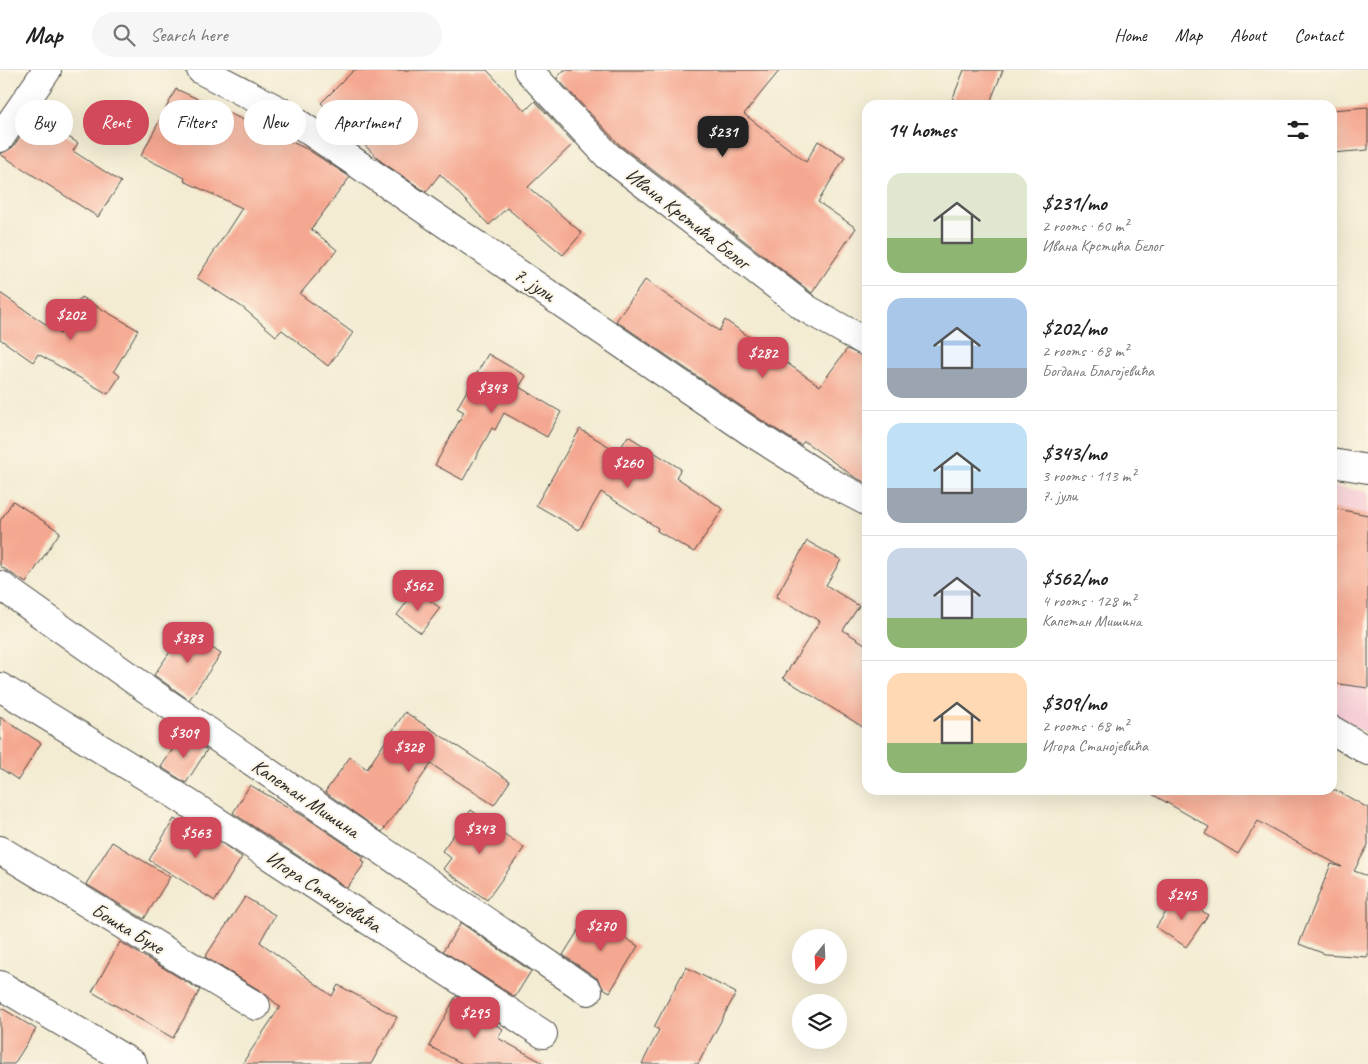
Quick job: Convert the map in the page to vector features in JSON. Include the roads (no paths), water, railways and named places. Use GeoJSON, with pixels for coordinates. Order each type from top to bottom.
{"type":"FeatureCollection","features":[{"type":"Feature","properties":{"kind":"street"},"geometry":{"type":"LineString","coordinates":[[0,138],[47,70]]}},
{"type":"Feature","properties":{"kind":"street","name":"7. јули"},"geometry":{"type":"LineString","coordinates":[[201,70],[288,115],[751,432],[830,482],[862,499]]}},
{"type":"Feature","properties":{"kind":"street","name":"Ивана Крстића Белог"},"geometry":{"type":"LineString","coordinates":[[528,70],[608,156],[807,309],[862,340]]}},
{"type":"Feature","properties":{"kind":"street"},"geometry":{"type":"LineString","coordinates":[[1337,464],[1368,469]]}},
{"type":"Feature","properties":{"kind":"street","name":"Капетан Мишина"},"geometry":{"type":"LineString","coordinates":[[0,585],[162,700],[588,991]]}},
{"type":"Feature","properties":{"kind":"street","name":"Игора Станојевића"},"geometry":{"type":"LineString","coordinates":[[0,687],[173,793],[543,1034]]}},
{"type":"Feature","properties":{"kind":"street"},"geometry":{"type":"LineString","coordinates":[[1337,733],[1368,751]]}},
{"type":"Feature","properties":{"kind":"street","name":"Бошка Бухе"},"geometry":{"type":"LineString","coordinates":[[0,850],[256,1006]]}},
{"type":"Feature","properties":{"kind":"street"},"geometry":{"type":"LineString","coordinates":[[0,985],[132,1064]]}}]}
